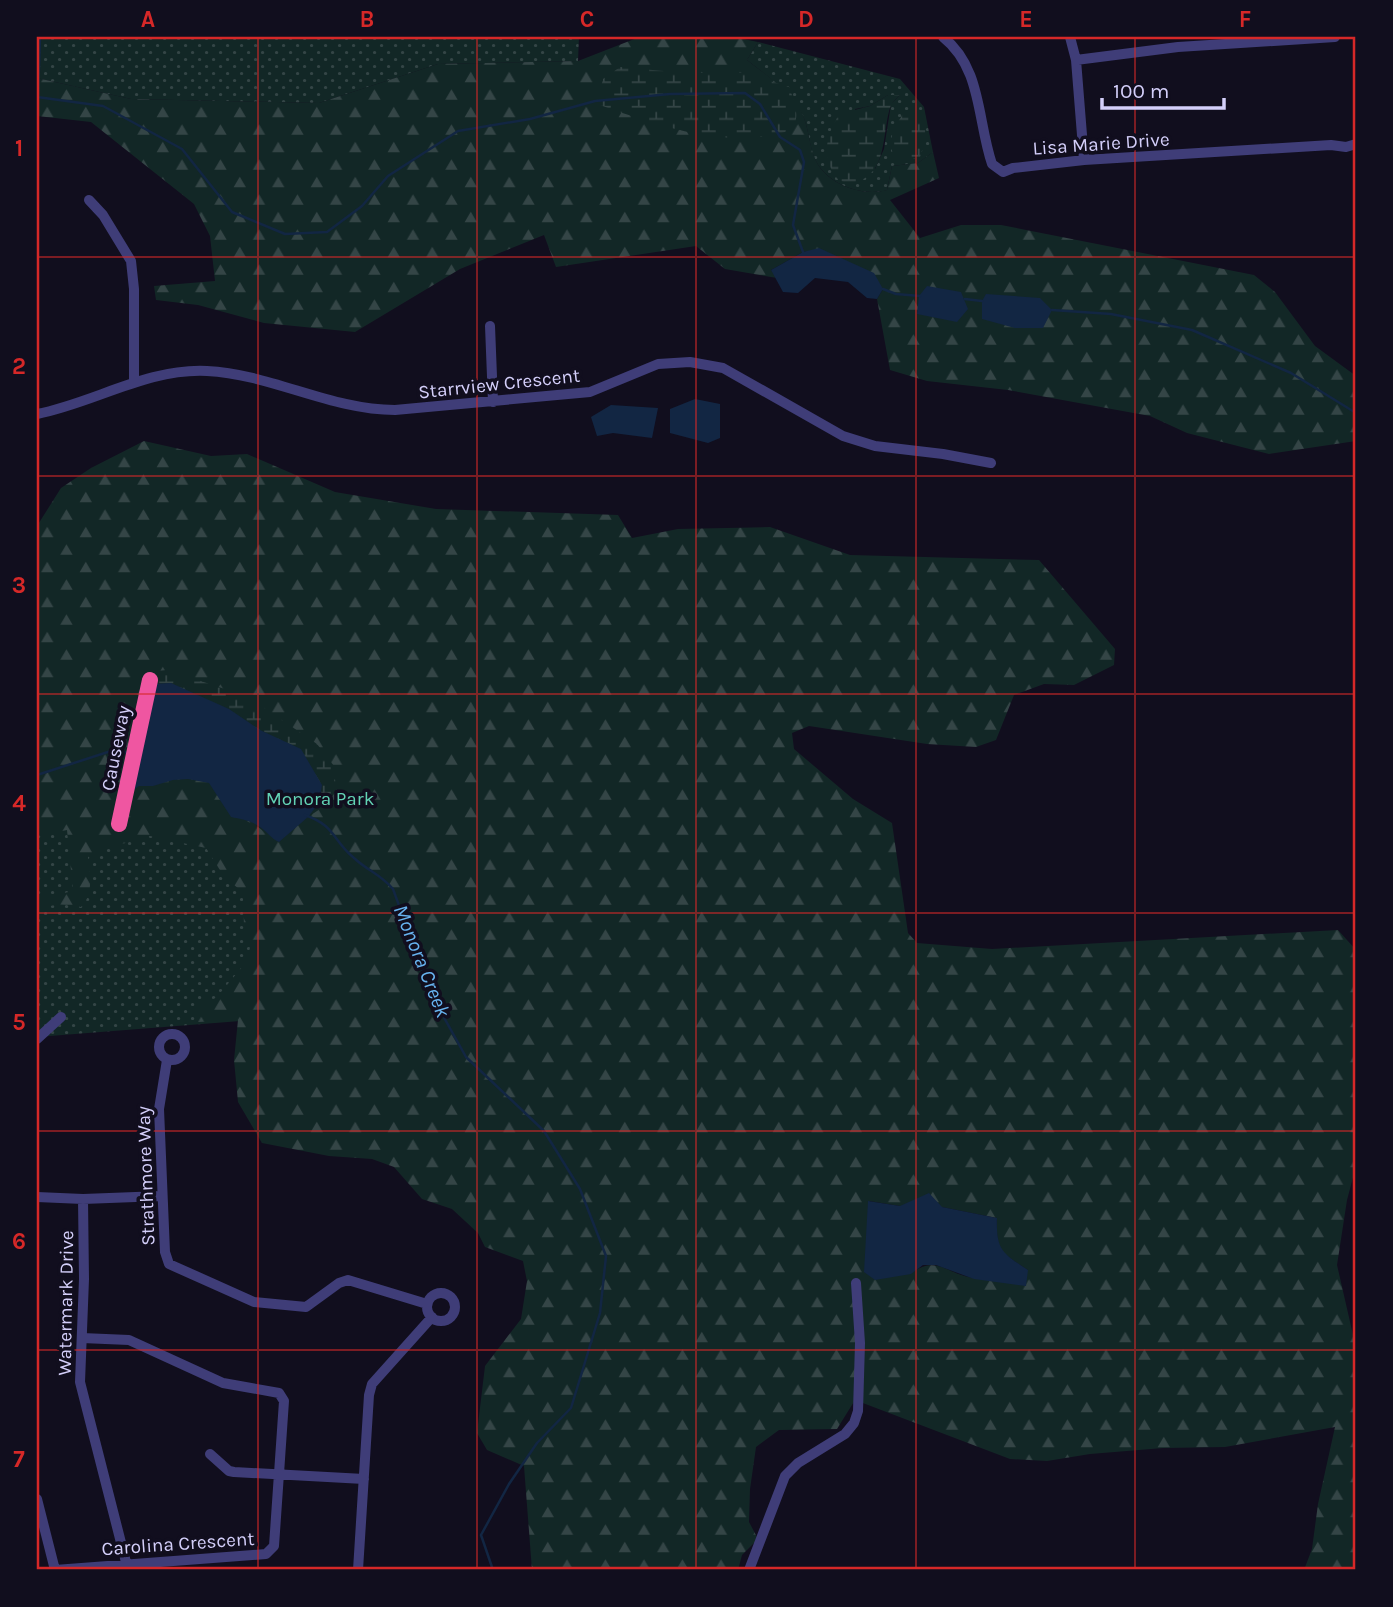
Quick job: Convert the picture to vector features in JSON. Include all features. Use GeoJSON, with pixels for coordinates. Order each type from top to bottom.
{"type":"FeatureCollection","features":[{"type":"Feature","properties":{"kind":"highway","name":"Causeway"},"geometry":{"type":"LineString","coordinates":[[119,824],[150,680]]}},
{"type":"Feature","properties":{"kind":"street","name":"Lisa Marie Drive"},"geometry":{"type":"LineString","coordinates":[[943,37],[957,49],[971,76],[990,158],[995,168],[1003,172],[1013,168],[1084,160],[1331,145],[1346,147],[1356,144]]}},
{"type":"Feature","properties":{"kind":"street"},"geometry":{"type":"LineString","coordinates":[[1070,37],[1076,60],[1084,160]]}},
{"type":"Feature","properties":{"kind":"street"},"geometry":{"type":"LineString","coordinates":[[1076,60],[1177,42],[1335,37]]}},
{"type":"Feature","properties":{"kind":"street"},"geometry":{"type":"LineString","coordinates":[[89,200],[103,215],[131,261],[134,289],[134,383]]}},
{"type":"Feature","properties":{"kind":"street"},"geometry":{"type":"LineString","coordinates":[[490,326],[493,402]]}},
{"type":"Feature","properties":{"kind":"street","name":"Starrview Crescent"},"geometry":{"type":"LineString","coordinates":[[37,414],[171,373],[226,373],[380,410],[590,392],[657,364],[690,362],[723,368],[843,436],[875,446],[991,463]]}},
{"type":"Feature","properties":{"kind":"street"},"geometry":{"type":"LineString","coordinates":[[37,1040],[61,1017]]}},
{"type":"Feature","properties":{"kind":"street","name":"Strathmore Way"},"geometry":{"type":"LineString","coordinates":[[167,1060],[159,1109],[162,1196],[166,1257],[169,1264],[254,1302],[303,1307],[338,1283],[348,1280],[427,1304],[431,1297],[439,1293],[448,1295],[453,1301],[454,1311],[450,1317],[441,1321],[432,1317],[372,1384],[369,1395],[358,1570]]}},
{"type":"Feature","properties":{"kind":"street"},"geometry":{"type":"LineString","coordinates":[[37,1197],[83,1199],[162,1196]]}},
{"type":"Feature","properties":{"kind":"street","name":"Watermark Drive"},"geometry":{"type":"LineString","coordinates":[[83,1199],[85,1229],[80,1382],[128,1568]]}},
{"type":"Feature","properties":{"kind":"street"},"geometry":{"type":"LineString","coordinates":[[748,1570],[785,1476],[798,1463],[845,1434],[854,1423],[858,1411],[860,1343],[856,1283]]}},
{"type":"Feature","properties":{"kind":"street"},"geometry":{"type":"LineString","coordinates":[[427,1304],[432,1317]]}},
{"type":"Feature","properties":{"kind":"street","name":"Carolina Crescent"},"geometry":{"type":"LineString","coordinates":[[55,1570],[128,1568],[268,1553],[274,1546],[284,1401],[279,1393],[223,1383],[129,1340],[82,1338]]}},
{"type":"Feature","properties":{"kind":"street"},"geometry":{"type":"LineString","coordinates":[[210,1454],[229,1471],[364,1479]]}},
{"type":"Feature","properties":{"kind":"street"},"geometry":{"type":"LineString","coordinates":[[37,1499],[55,1570]]}},
{"type":"Feature","properties":{"kind":"green space"},"geometry":{"type":"Polygon","coordinates":[[[37,37],[579,37],[578,61],[438,64],[319,103],[131,99],[37,78],[37,37]]]}},
{"type":"Feature","properties":{"kind":"green space"},"geometry":{"type":"Polygon","coordinates":[[[637,38],[743,39],[758,42],[747,60],[778,84],[797,105],[802,113],[816,161],[829,177],[847,187],[867,192],[887,190],[892,166],[918,163],[933,152],[939,178],[890,200],[920,238],[961,225],[1001,225],[1254,275],[1275,292],[1315,346],[1356,376],[1356,441],[1269,454],[1187,433],[1150,416],[1008,390],[927,381],[890,370],[877,299],[883,289],[815,250],[803,252],[771,270],[777,278],[725,269],[696,246],[556,267],[544,235],[460,269],[355,332],[264,323],[198,305],[156,300],[154,286],[215,281],[210,236],[194,204],[91,122],[37,116],[37,78],[131,99],[319,103],[438,64],[578,61],[637,38]]]}},
{"type":"Feature","properties":{"kind":"green space"},"geometry":{"type":"Polygon","coordinates":[[[758,42],[900,79],[924,107],[933,152],[918,163],[892,166],[887,190],[868,192],[839,183],[817,163],[804,118],[796,104],[776,83],[747,60],[758,42]],[[888,95],[870,106],[855,109],[875,169],[884,149],[891,104],[900,95],[888,95]]]}},
{"type":"Feature","properties":{"kind":"green space"},"geometry":{"type":"Polygon","coordinates":[[[620,67],[685,73],[745,73],[789,87],[796,108],[796,119],[791,128],[784,132],[749,138],[705,135],[660,125],[597,104],[603,79],[620,67]]]}},
{"type":"Feature","properties":{"kind":"green space"},"geometry":{"type":"Polygon","coordinates":[[[888,95],[900,95],[890,108],[882,151],[873,171],[866,178],[855,182],[839,180],[831,168],[827,145],[839,114],[870,106],[888,95]]]}},
{"type":"Feature","properties":{"kind":"green space"},"geometry":{"type":"Polygon","coordinates":[[[904,113],[921,115],[926,121],[920,157],[896,159],[891,147],[892,135],[904,113]]]}},
{"type":"Feature","properties":{"kind":"green space","name":"Monora Park"},"geometry":{"type":"Polygon","coordinates":[[[144,441],[211,456],[247,454],[335,492],[436,509],[618,515],[632,538],[678,529],[770,527],[850,555],[1039,560],[1115,649],[1114,665],[1074,685],[1044,684],[1014,695],[996,740],[976,747],[927,744],[809,726],[792,733],[794,749],[853,799],[892,823],[908,933],[917,943],[992,949],[1338,930],[1356,950],[1356,1166],[1347,1200],[1337,1265],[1356,1348],[1356,1570],[1304,1570],[1312,1549],[1318,1504],[1335,1427],[1225,1447],[1163,1448],[1090,1454],[1047,1461],[1010,1459],[855,1400],[837,1429],[779,1430],[756,1447],[749,1522],[758,1539],[742,1555],[738,1570],[532,1570],[524,1466],[487,1450],[477,1433],[485,1366],[521,1319],[527,1281],[523,1261],[485,1247],[478,1233],[452,1209],[422,1199],[394,1167],[372,1159],[329,1156],[262,1143],[238,1102],[234,1060],[238,1020],[198,1022],[196,1005],[216,998],[248,960],[250,947],[244,927],[243,892],[225,878],[206,848],[150,836],[108,848],[88,857],[89,890],[81,907],[59,905],[37,910],[37,899],[73,891],[67,830],[37,836],[37,526],[61,488],[91,468],[144,441]],[[300,749],[139,786],[183,779],[210,783],[231,817],[253,824],[269,838],[287,836],[297,824],[308,817],[300,749]],[[869,1201],[910,1274],[919,1268],[935,1265],[973,1278],[1028,1270],[1006,1255],[999,1245],[997,1218],[942,1207],[900,1206],[869,1201]]]}},
{"type":"Feature","properties":{"kind":"green space"},"geometry":{"type":"Polygon","coordinates":[[[37,606],[543,997],[37,1037],[37,606]]]}},
{"type":"Feature","properties":{"kind":"green space","name":"Monora Park"},"geometry":{"type":"Polygon","coordinates":[[[167,670],[231,691],[260,705],[317,744],[334,766],[336,791],[326,805],[308,817],[319,803],[322,785],[300,749],[260,730],[229,709],[171,683],[153,684],[157,671],[167,670]]]}},
{"type":"Feature","properties":{"kind":"water"},"geometry":{"type":"Polygon","coordinates":[[[819,248],[874,273],[883,289],[877,299],[867,298],[848,282],[815,278],[798,293],[783,292],[771,270],[803,252],[819,248]]]}},
{"type":"Feature","properties":{"kind":"water"},"geometry":{"type":"Polygon","coordinates":[[[927,286],[961,292],[968,309],[957,322],[917,314],[919,296],[927,286]]]}},
{"type":"Feature","properties":{"kind":"water"},"geometry":{"type":"Polygon","coordinates":[[[986,294],[1040,298],[1052,310],[1043,328],[1015,328],[982,319],[982,301],[986,294]]]}},
{"type":"Feature","properties":{"kind":"water"},"geometry":{"type":"Polygon","coordinates":[[[695,399],[720,404],[720,438],[708,443],[670,433],[670,409],[695,399]]]}},
{"type":"Feature","properties":{"kind":"water"},"geometry":{"type":"Polygon","coordinates":[[[611,405],[658,408],[652,438],[613,433],[597,436],[591,417],[611,405]]]}},
{"type":"Feature","properties":{"kind":"water"},"geometry":{"type":"Polygon","coordinates":[[[171,683],[229,709],[260,730],[301,749],[322,785],[319,803],[308,817],[279,842],[257,825],[231,817],[209,783],[188,779],[173,780],[153,786],[139,786],[132,791],[153,684],[171,683]]]}},
{"type":"Feature","properties":{"kind":"water"},"geometry":{"type":"Polygon","coordinates":[[[929,1193],[942,1207],[997,1218],[998,1238],[1003,1250],[1028,1270],[1026,1286],[974,1279],[936,1265],[923,1265],[911,1274],[875,1280],[864,1272],[868,1201],[900,1206],[929,1193]]]}},
{"type":"Feature","properties":{"kind":"waterway"},"geometry":{"type":"LineString","coordinates":[[38,96],[40,37]]}},
{"type":"Feature","properties":{"kind":"waterway"},"geometry":{"type":"LineString","coordinates":[[37,97],[103,106],[182,149],[232,212],[285,234],[327,232],[362,206],[388,176],[458,131],[530,119],[595,101],[670,94],[745,93],[760,104],[780,137],[800,150],[804,162],[793,225],[803,252]]}},
{"type":"Feature","properties":{"kind":"waterway"},"geometry":{"type":"LineString","coordinates":[[883,289],[896,294],[920,296]]}},
{"type":"Feature","properties":{"kind":"waterway"},"geometry":{"type":"LineString","coordinates":[[965,299],[982,301]]}},
{"type":"Feature","properties":{"kind":"waterway"},"geometry":{"type":"LineString","coordinates":[[1052,310],[1111,314],[1192,330],[1291,373],[1356,413]]}},
{"type":"Feature","properties":{"kind":"waterway","name":"Monora Creek"},"geometry":{"type":"LineString","coordinates":[[37,775],[114,750],[129,753]]}},
{"type":"Feature","properties":{"kind":"waterway","name":"Monora Creek"},"geometry":{"type":"LineString","coordinates":[[305,815],[323,824],[347,851],[393,889],[432,996],[466,1057],[544,1131],[580,1189],[606,1256],[600,1313],[571,1408],[537,1443],[509,1484],[481,1535],[493,1570]]}}]}
